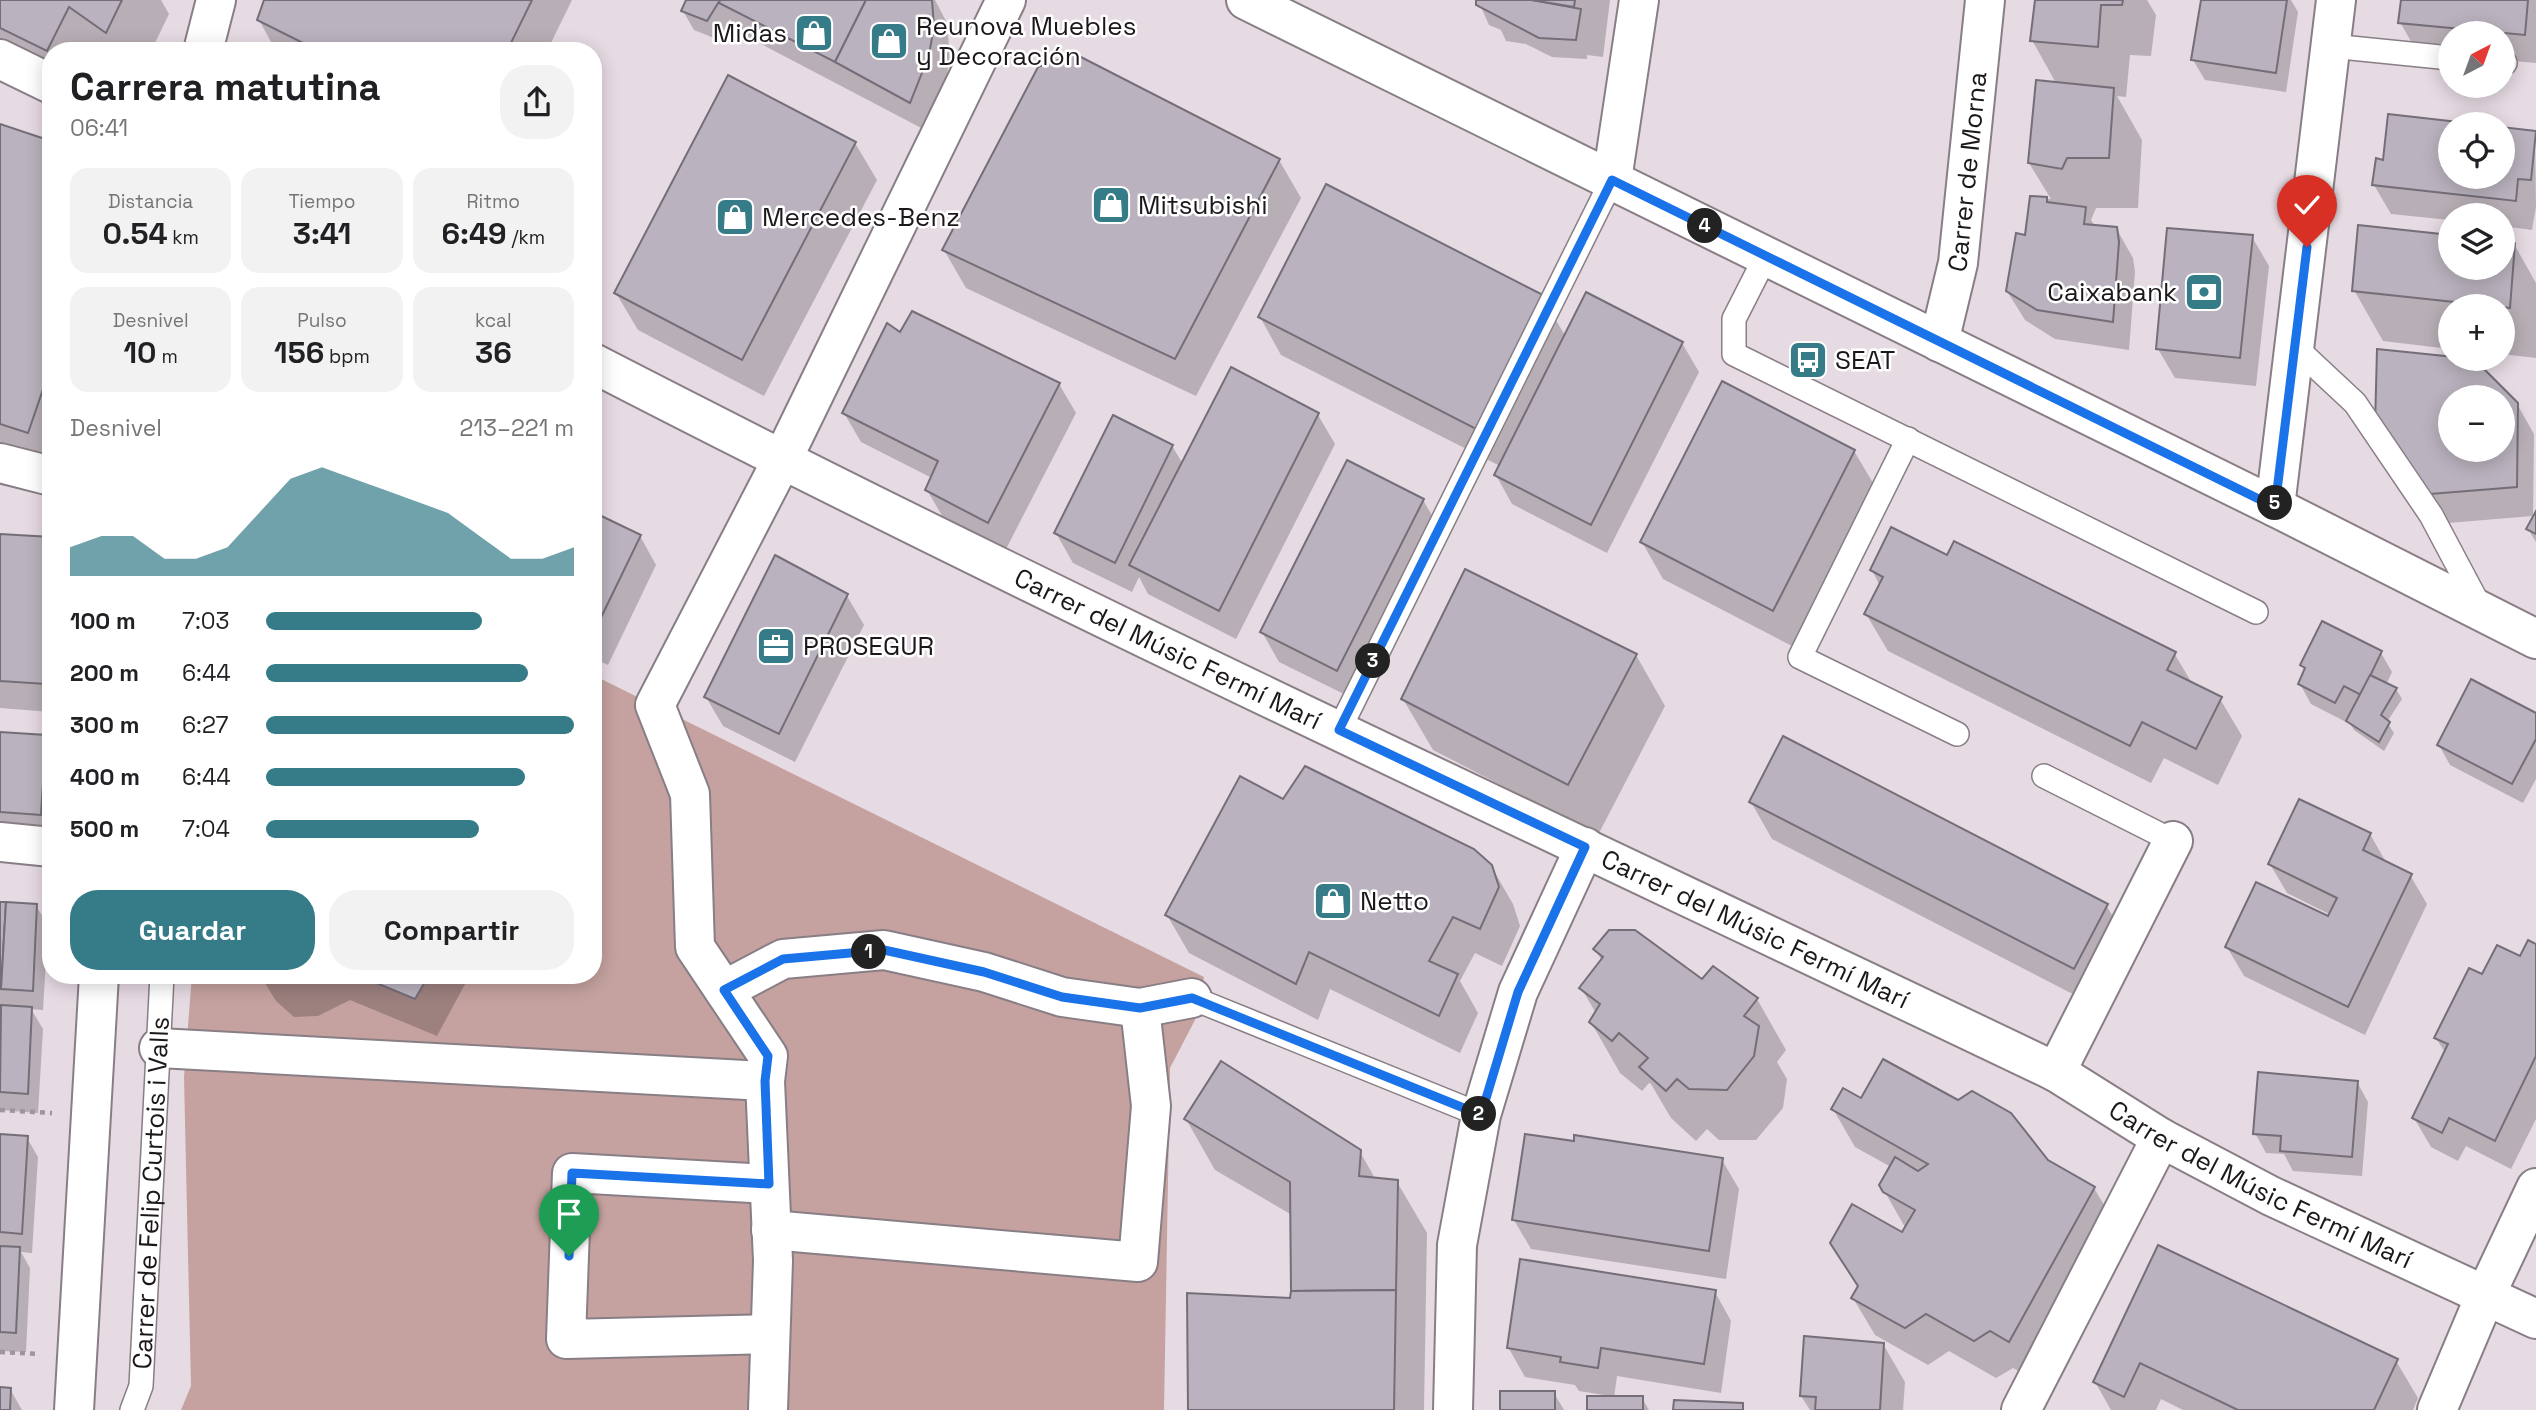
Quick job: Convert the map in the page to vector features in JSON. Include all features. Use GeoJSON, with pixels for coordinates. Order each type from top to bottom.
{"type":"FeatureCollection","features":[{"type":"Feature","properties":{"kind":"street"},"geometry":{"type":"LineString","coordinates":[[204,42],[216,0]]}},
{"type":"Feature","properties":{"kind":"street"},"geometry":{"type":"LineString","coordinates":[[768,1410],[771,1230],[765,1081],[768,1056],[695,947],[690,794],[655,705],[782,460],[1006,0]]}},
{"type":"Feature","properties":{"kind":"street"},"geometry":{"type":"LineString","coordinates":[[1612,180],[1639,0]]}},
{"type":"Feature","properties":{"kind":"street","name":"Carrer de Morna"},"geometry":{"type":"LineString","coordinates":[[1939,342],[1958,263],[1985,0]]}},
{"type":"Feature","properties":{"kind":"street"},"geometry":{"type":"LineString","coordinates":[[2275,507],[2336,0]]}},
{"type":"Feature","properties":{"kind":"street"},"geometry":{"type":"LineString","coordinates":[[1250,1],[2275,507],[2536,639]]}},
{"type":"Feature","properties":{"kind":"street"},"geometry":{"type":"LineString","coordinates":[[0,59],[42,80]]}},
{"type":"Feature","properties":{"kind":"street","name":"Carrer del Músic Fermí Marí"},"geometry":{"type":"LineString","coordinates":[[602,368],[782,460],[1339,730],[2056,1072],[2161,1138],[2271,1196],[2536,1319]]}},
{"type":"Feature","properties":{"kind":"street"},"geometry":{"type":"LineString","coordinates":[[0,463],[42,474]]}},
{"type":"Feature","properties":{"kind":"street"},"geometry":{"type":"LineString","coordinates":[[2056,1072],[2173,841]]}},
{"type":"Feature","properties":{"kind":"street"},"geometry":{"type":"LineString","coordinates":[[0,842],[42,846]]}},
{"type":"Feature","properties":{"kind":"street"},"geometry":{"type":"LineString","coordinates":[[1453,1410],[1457,1245],[1481,1115],[1518,992],[1585,847]]}},
{"type":"Feature","properties":{"kind":"street"},"geometry":{"type":"LineString","coordinates":[[724,990],[783,959],[884,950],[984,972],[1062,997],[1140,1008],[1192,998]]}},
{"type":"Feature","properties":{"kind":"street"},"geometry":{"type":"LineString","coordinates":[[74,1410],[98,984]]}},
{"type":"Feature","properties":{"kind":"street"},"geometry":{"type":"LineString","coordinates":[[771,1230],[1138,1262],[1151,1106],[1140,1008]]}},
{"type":"Feature","properties":{"kind":"street"},"geometry":{"type":"LineString","coordinates":[[159,1048],[765,1081]]}},
{"type":"Feature","properties":{"kind":"street"},"geometry":{"type":"LineString","coordinates":[[2021,1410],[2161,1138]]}},
{"type":"Feature","properties":{"kind":"street"},"geometry":{"type":"LineString","coordinates":[[769,1184],[572,1173],[566,1339],[770,1334]]}},
{"type":"Feature","properties":{"kind":"street"},"geometry":{"type":"LineString","coordinates":[[2437,1410],[2486,1294],[2536,1188]]}},
{"type":"Feature","properties":{"kind":"lane"},"geometry":{"type":"LineString","coordinates":[[2332,46],[2438,57]]}},
{"type":"Feature","properties":{"kind":"lane"},"geometry":{"type":"LineString","coordinates":[[1339,730],[1612,180]]}},
{"type":"Feature","properties":{"kind":"lane"},"geometry":{"type":"LineString","coordinates":[[1766,256],[1734,319],[1734,354],[2256,612]]}},
{"type":"Feature","properties":{"kind":"lane"},"geometry":{"type":"LineString","coordinates":[[2295,347],[2355,403],[2431,515],[2483,612]]}},
{"type":"Feature","properties":{"kind":"lane"},"geometry":{"type":"LineString","coordinates":[[1908,439],[1800,657],[1956,734]]}},
{"type":"Feature","properties":{"kind":"lane"},"geometry":{"type":"LineString","coordinates":[[2044,776],[2173,841]]}},
{"type":"Feature","properties":{"kind":"lane","name":"Carrer de Felip Curtois i Valls"},"geometry":{"type":"LineString","coordinates":[[132,1410],[141,1386],[162,984]]}},
{"type":"Feature","properties":{"kind":"lane"},"geometry":{"type":"LineString","coordinates":[[1192,998],[1481,1115]]}},
{"type":"Feature","properties":{"kind":"path"},"geometry":{"type":"LineString","coordinates":[[0,1110],[90,1115]]}},
{"type":"Feature","properties":{"kind":"shaded area"},"geometry":{"type":"Polygon","coordinates":[[[602,679],[1204,977],[1196,1018],[1170,1068],[1164,1410],[181,1410],[191,1386],[184,1077],[191,984],[602,984],[602,679]]]}},
{"type":"Feature","properties":{"kind":"building"},"geometry":{"type":"Polygon","coordinates":[[[0,0],[122,0],[106,33],[69,7],[52,42],[42,42],[42,49],[0,28],[0,0]]]}},
{"type":"Feature","properties":{"kind":"building"},"geometry":{"type":"Polygon","coordinates":[[[264,0],[532,0],[511,42],[301,42],[257,20],[264,0]]]}},
{"type":"Feature","properties":{"kind":"building"},"geometry":{"type":"Polygon","coordinates":[[[686,0],[720,0],[707,21],[681,11],[686,0]]]}},
{"type":"Feature","properties":{"kind":"building","name":"Midas"},"geometry":{"type":"Polygon","coordinates":[[[720,0],[866,0],[835,62],[719,3],[720,0]]]}},
{"type":"Feature","properties":{"kind":"building","name":"Reunova Muebles y Decoración"},"geometry":{"type":"Polygon","coordinates":[[[866,0],[932,0],[934,26],[929,55],[910,103],[835,62],[866,0]]]}},
{"type":"Feature","properties":{"kind":"building"},"geometry":{"type":"Polygon","coordinates":[[[1476,0],[1532,0],[1581,9],[1576,40],[1539,38],[1476,5],[1476,0]]]}},
{"type":"Feature","properties":{"kind":"building"},"geometry":{"type":"Polygon","coordinates":[[[1532,0],[1575,0],[1574,7],[1532,0]]]}},
{"type":"Feature","properties":{"kind":"building"},"geometry":{"type":"Polygon","coordinates":[[[2035,0],[2123,0],[2122,5],[2101,5],[2098,47],[2030,41],[2035,0]]]}},
{"type":"Feature","properties":{"kind":"building"},"geometry":{"type":"Polygon","coordinates":[[[2201,0],[2287,0],[2276,73],[2191,60],[2201,0]]]}},
{"type":"Feature","properties":{"kind":"building"},"geometry":{"type":"Polygon","coordinates":[[[2401,0],[2528,0],[2525,35],[2515,34],[2515,21],[2438,21],[2438,27],[2398,23],[2401,0]]]}},
{"type":"Feature","properties":{"kind":"building","name":"Mitsubishi"},"geometry":{"type":"Polygon","coordinates":[[[1075,54],[1280,159],[1175,359],[942,250],[1038,67],[1075,54]]]}},
{"type":"Feature","properties":{"kind":"building","name":"Mercedes-Benz"},"geometry":{"type":"Polygon","coordinates":[[[728,75],[856,142],[742,360],[614,293],[728,75]]]}},
{"type":"Feature","properties":{"kind":"building"},"geometry":{"type":"Polygon","coordinates":[[[2036,80],[2114,88],[2109,158],[2067,158],[2062,169],[2028,163],[2036,80]]]}},
{"type":"Feature","properties":{"kind":"building"},"geometry":{"type":"Polygon","coordinates":[[[2388,114],[2438,120],[2438,189],[2515,189],[2515,129],[2536,131],[2531,180],[2518,179],[2516,201],[2372,185],[2376,158],[2383,160],[2388,114]]]}},
{"type":"Feature","properties":{"kind":"building"},"geometry":{"type":"Polygon","coordinates":[[[0,124],[42,138],[42,392],[28,433],[0,424],[0,124]]]}},
{"type":"Feature","properties":{"kind":"building"},"geometry":{"type":"Polygon","coordinates":[[[1326,184],[1543,295],[1476,429],[1258,317],[1326,184]]]}},
{"type":"Feature","properties":{"kind":"building"},"geometry":{"type":"Polygon","coordinates":[[[2030,196],[2047,197],[2047,202],[2086,207],[2084,224],[2117,227],[2119,242],[2113,322],[2037,310],[2006,291],[2016,233],[2025,235],[2030,196]]]}},
{"type":"Feature","properties":{"kind":"building"},"geometry":{"type":"Polygon","coordinates":[[[2358,225],[2438,234],[2438,280],[2512,280],[2511,294],[2438,294],[2438,300],[2352,291],[2358,225]]]}},
{"type":"Feature","properties":{"kind":"building","name":"Caixabank"},"geometry":{"type":"Polygon","coordinates":[[[2167,228],[2253,235],[2240,358],[2156,349],[2167,228]]]}},
{"type":"Feature","properties":{"kind":"building"},"geometry":{"type":"Polygon","coordinates":[[[1586,292],[1683,342],[1591,525],[1494,475],[1586,292]]]}},
{"type":"Feature","properties":{"kind":"building"},"geometry":{"type":"Polygon","coordinates":[[[912,311],[1060,383],[988,523],[925,490],[938,461],[842,413],[887,323],[900,332],[912,311]]]}},
{"type":"Feature","properties":{"kind":"building"},"geometry":{"type":"Polygon","coordinates":[[[2377,349],[2438,355],[2438,371],[2486,371],[2500,385],[2438,385],[2438,462],[2515,462],[2515,400],[2518,403],[2517,487],[2430,494],[2375,426],[2377,349]]]}},
{"type":"Feature","properties":{"kind":"building"},"geometry":{"type":"Polygon","coordinates":[[[1231,367],[1319,413],[1219,611],[1129,565],[1231,367]]]}},
{"type":"Feature","properties":{"kind":"building"},"geometry":{"type":"Polygon","coordinates":[[[1722,381],[1855,450],[1773,611],[1640,542],[1722,381]]]}},
{"type":"Feature","properties":{"kind":"building"},"geometry":{"type":"Polygon","coordinates":[[[1113,415],[1173,445],[1115,563],[1054,533],[1113,415]]]}},
{"type":"Feature","properties":{"kind":"building"},"geometry":{"type":"Polygon","coordinates":[[[1347,460],[1424,499],[1337,671],[1260,632],[1347,460]]]}},
{"type":"Feature","properties":{"kind":"building"},"geometry":{"type":"Polygon","coordinates":[[[2536,511],[2536,534],[2526,529],[2536,511]]]}},
{"type":"Feature","properties":{"kind":"building"},"geometry":{"type":"Polygon","coordinates":[[[602,516],[641,535],[602,615],[602,516]]]}},
{"type":"Feature","properties":{"kind":"building"},"geometry":{"type":"Polygon","coordinates":[[[1891,527],[1947,555],[1954,541],[2176,652],[2167,670],[2222,697],[2196,749],[2142,722],[2130,746],[1864,614],[1883,577],[1870,570],[1891,527]]]}},
{"type":"Feature","properties":{"kind":"building"},"geometry":{"type":"Polygon","coordinates":[[[0,534],[42,536],[42,684],[0,681],[0,534]]]}},
{"type":"Feature","properties":{"kind":"building","name":"PROSEGUR"},"geometry":{"type":"Polygon","coordinates":[[[775,555],[848,594],[779,734],[704,697],[775,555]]]}},
{"type":"Feature","properties":{"kind":"building"},"geometry":{"type":"Polygon","coordinates":[[[1465,569],[1637,654],[1568,785],[1401,699],[1465,569]]]}},
{"type":"Feature","properties":{"kind":"building"},"geometry":{"type":"Polygon","coordinates":[[[2322,621],[2382,651],[2361,695],[2344,686],[2335,703],[2298,684],[2305,668],[2300,665],[2322,621]]]}},
{"type":"Feature","properties":{"kind":"building"},"geometry":{"type":"Polygon","coordinates":[[[2370,675],[2397,688],[2381,715],[2390,722],[2379,742],[2346,721],[2370,675]]]}},
{"type":"Feature","properties":{"kind":"building"},"geometry":{"type":"Polygon","coordinates":[[[2471,679],[2536,713],[2536,739],[2512,784],[2437,745],[2471,679]]]}},
{"type":"Feature","properties":{"kind":"building"},"geometry":{"type":"Polygon","coordinates":[[[0,732],[42,735],[41,815],[0,812],[0,732]]]}},
{"type":"Feature","properties":{"kind":"building"},"geometry":{"type":"Polygon","coordinates":[[[1783,736],[2108,904],[2074,969],[1749,802],[1783,736]]]}},
{"type":"Feature","properties":{"kind":"building","name":"Netto"},"geometry":{"type":"Polygon","coordinates":[[[1305,766],[1474,849],[1492,865],[1499,887],[1480,929],[1453,917],[1429,961],[1458,974],[1439,1016],[1309,952],[1296,984],[1165,915],[1240,776],[1283,799],[1305,766]]]}},
{"type":"Feature","properties":{"kind":"building"},"geometry":{"type":"Polygon","coordinates":[[[2299,799],[2371,833],[2363,850],[2412,874],[2348,1007],[2225,947],[2256,882],[2328,916],[2337,898],[2268,864],[2299,799]]]}},
{"type":"Feature","properties":{"kind":"building"},"geometry":{"type":"Polygon","coordinates":[[[0,902],[6,902],[1,989],[0,989],[0,902]]]}},
{"type":"Feature","properties":{"kind":"building"},"geometry":{"type":"Polygon","coordinates":[[[6,902],[37,904],[33,991],[1,989],[6,902]]]}},
{"type":"Feature","properties":{"kind":"building"},"geometry":{"type":"Polygon","coordinates":[[[1609,930],[1635,930],[1702,979],[1713,966],[1758,998],[1744,1016],[1759,1026],[1754,1056],[1727,1090],[1689,1089],[1677,1079],[1666,1091],[1639,1067],[1648,1058],[1619,1033],[1612,1041],[1589,1022],[1600,1004],[1579,988],[1603,957],[1593,949],[1609,930]]]}},
{"type":"Feature","properties":{"kind":"building"},"geometry":{"type":"Polygon","coordinates":[[[2528,940],[2536,944],[2536,1056],[2495,1141],[2449,1118],[2442,1133],[2412,1118],[2448,1044],[2434,1038],[2469,968],[2482,974],[2497,945],[2520,956],[2528,940]]]}},
{"type":"Feature","properties":{"kind":"building"},"geometry":{"type":"Polygon","coordinates":[[[379,984],[424,984],[415,999],[379,984]]]}},
{"type":"Feature","properties":{"kind":"building"},"geometry":{"type":"Polygon","coordinates":[[[1,1005],[32,1007],[28,1094],[0,1092],[1,1005]]]}},
{"type":"Feature","properties":{"kind":"building"},"geometry":{"type":"Polygon","coordinates":[[[1883,1059],[1958,1100],[1972,1091],[2011,1113],[2048,1160],[2095,1187],[2009,1342],[1990,1331],[1974,1341],[1926,1314],[1905,1328],[1851,1298],[1858,1286],[1830,1243],[1852,1204],[1902,1232],[1915,1210],[1883,1192],[1879,1185],[1895,1157],[1918,1171],[1928,1164],[1831,1109],[1843,1088],[1861,1098],[1883,1059]]]}},
{"type":"Feature","properties":{"kind":"building"},"geometry":{"type":"Polygon","coordinates":[[[1221,1061],[1361,1150],[1359,1176],[1398,1180],[1396,1290],[1291,1291],[1290,1182],[1184,1119],[1221,1061]]]}},
{"type":"Feature","properties":{"kind":"building"},"geometry":{"type":"Polygon","coordinates":[[[2258,1072],[2358,1081],[2352,1157],[2280,1151],[2281,1136],[2253,1134],[2258,1072]]]}},
{"type":"Feature","properties":{"kind":"building"},"geometry":{"type":"Polygon","coordinates":[[[0,1134],[28,1136],[22,1234],[0,1232],[0,1134]]]}},
{"type":"Feature","properties":{"kind":"building"},"geometry":{"type":"Polygon","coordinates":[[[1525,1134],[1574,1141],[1574,1135],[1723,1158],[1709,1251],[1512,1220],[1525,1134]]]}},
{"type":"Feature","properties":{"kind":"building"},"geometry":{"type":"Polygon","coordinates":[[[2158,1245],[2398,1359],[2374,1410],[2238,1410],[2140,1363],[2124,1397],[2093,1382],[2158,1245]]]}},
{"type":"Feature","properties":{"kind":"building"},"geometry":{"type":"Polygon","coordinates":[[[0,1246],[20,1247],[16,1333],[0,1332],[0,1246]]]}},
{"type":"Feature","properties":{"kind":"building"},"geometry":{"type":"Polygon","coordinates":[[[1520,1259],[1716,1290],[1704,1364],[1601,1348],[1598,1368],[1560,1362],[1561,1357],[1507,1348],[1520,1259]]]}},
{"type":"Feature","properties":{"kind":"building"},"geometry":{"type":"Polygon","coordinates":[[[1396,1290],[1394,1410],[1188,1410],[1187,1293],[1290,1298],[1291,1291],[1396,1290]]]}},
{"type":"Feature","properties":{"kind":"building"},"geometry":{"type":"Polygon","coordinates":[[[1804,1336],[1884,1343],[1880,1410],[1815,1410],[1816,1397],[1800,1396],[1804,1336]]]}},
{"type":"Feature","properties":{"kind":"building"},"geometry":{"type":"Polygon","coordinates":[[[0,1387],[11,1388],[10,1410],[0,1410],[0,1387]]]}},
{"type":"Feature","properties":{"kind":"building"},"geometry":{"type":"Polygon","coordinates":[[[1500,1391],[1555,1391],[1555,1410],[1500,1410],[1500,1391]]]}},
{"type":"Feature","properties":{"kind":"building"},"geometry":{"type":"Polygon","coordinates":[[[1587,1396],[1643,1396],[1643,1410],[1587,1410],[1587,1396]]]}},
{"type":"Feature","properties":{"kind":"building"},"geometry":{"type":"Polygon","coordinates":[[[1674,1400],[1743,1403],[1743,1410],[1673,1410],[1674,1400]]]}},
{"type":"Feature","properties":{"kind":"place","name":"Midas"},"geometry":{"type":"Point","coordinates":[814,33]}},
{"type":"Feature","properties":{"kind":"place","name":"Reunova Muebles y Decoración"},"geometry":{"type":"Point","coordinates":[889,41]}},
{"type":"Feature","properties":{"kind":"place","name":"Mitsubishi"},"geometry":{"type":"Point","coordinates":[1111,205]}},
{"type":"Feature","properties":{"kind":"place","name":"Mercedes-Benz"},"geometry":{"type":"Point","coordinates":[735,217]}},
{"type":"Feature","properties":{"kind":"place","name":"Caixabank"},"geometry":{"type":"Point","coordinates":[2204,292]}},
{"type":"Feature","properties":{"kind":"place","name":"SEAT"},"geometry":{"type":"Point","coordinates":[1808,360]}},
{"type":"Feature","properties":{"kind":"place","name":"PROSEGUR"},"geometry":{"type":"Point","coordinates":[776,646]}},
{"type":"Feature","properties":{"kind":"place","name":"Netto"},"geometry":{"type":"Point","coordinates":[1333,901]}},
{"type":"Feature","properties":{"kind":"route"},"geometry":{"type":"LineString","coordinates":[[569,1256],[572,1173],[769,1184],[765,1081],[768,1056],[724,990],[783,959],[884,950],[984,972],[1062,997],[1140,1008],[1192,998],[1481,1115],[1518,992],[1585,847],[1339,730],[1612,180],[2275,507],[2307,247]]}}]}
